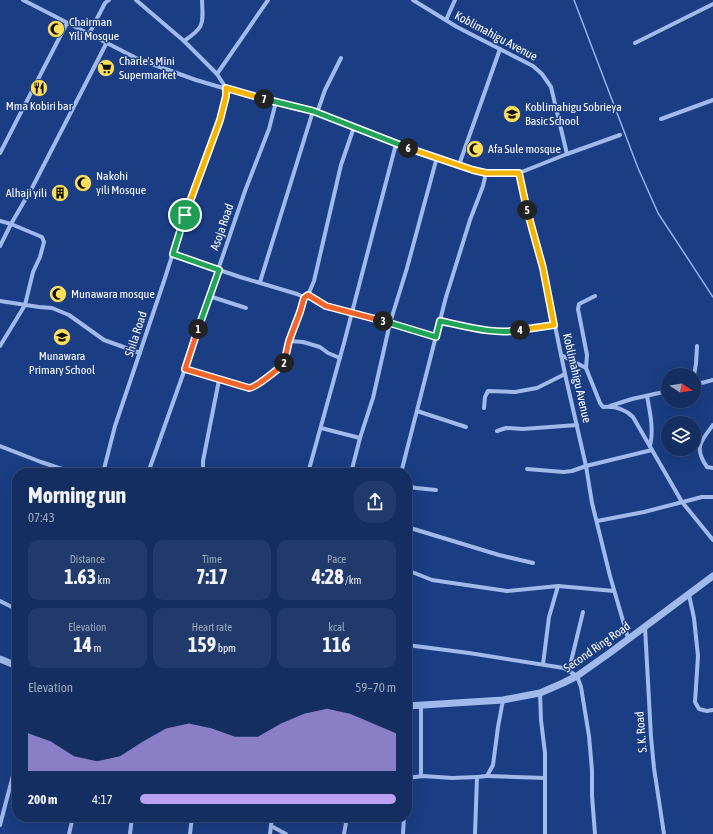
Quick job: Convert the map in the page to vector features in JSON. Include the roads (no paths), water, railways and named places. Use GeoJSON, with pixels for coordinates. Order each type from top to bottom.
{"type":"FeatureCollection","features":[{"type":"Feature","properties":{"kind":"street"},"geometry":{"type":"LineString","coordinates":[[23,0],[106,44],[154,65],[196,80],[315,112],[396,144],[486,173],[519,173],[567,154],[620,136]]}},
{"type":"Feature","properties":{"kind":"street"},"geometry":{"type":"LineString","coordinates":[[89,34],[105,4],[109,0]]}},
{"type":"Feature","properties":{"kind":"street"},"geometry":{"type":"LineString","coordinates":[[136,0],[184,41],[217,74],[226,88]]}},
{"type":"Feature","properties":{"kind":"street"},"geometry":{"type":"LineString","coordinates":[[184,41],[196,33],[201,26],[203,21],[202,0]]}},
{"type":"Feature","properties":{"kind":"street"},"geometry":{"type":"LineString","coordinates":[[217,74],[268,0]]}},
{"type":"Feature","properties":{"kind":"street","name":"Koblimahigu Avenue"},"geometry":{"type":"LineString","coordinates":[[413,0],[446,20],[533,66],[542,74],[551,88],[567,154]]}},
{"type":"Feature","properties":{"kind":"street"},"geometry":{"type":"LineString","coordinates":[[446,20],[455,0]]}},
{"type":"Feature","properties":{"kind":"street"},"geometry":{"type":"LineString","coordinates":[[635,43],[713,4]]}},
{"type":"Feature","properties":{"kind":"street"},"geometry":{"type":"LineString","coordinates":[[0,153],[67,23]]}},
{"type":"Feature","properties":{"kind":"street"},"geometry":{"type":"LineString","coordinates":[[0,246],[32,188],[106,44]]}},
{"type":"Feature","properties":{"kind":"street"},"geometry":{"type":"LineString","coordinates":[[459,165],[500,49]]}},
{"type":"Feature","properties":{"kind":"street"},"geometry":{"type":"LineString","coordinates":[[260,282],[315,112],[341,58]]}},
{"type":"Feature","properties":{"kind":"street","name":"Shila Road"},"geometry":{"type":"LineString","coordinates":[[104,468],[115,426],[187,208],[220,120],[226,96],[226,88]]}},
{"type":"Feature","properties":{"kind":"street"},"geometry":{"type":"LineString","coordinates":[[661,119],[713,100]]}},
{"type":"Feature","properties":{"kind":"street","name":"Asoja Road"},"geometry":{"type":"LineString","coordinates":[[150,468],[192,349],[245,191],[269,129],[276,102]]}},
{"type":"Feature","properties":{"kind":"street"},"geometry":{"type":"LineString","coordinates":[[185,369],[246,388],[253,388],[283,364],[289,341],[306,296],[314,281],[341,165],[354,127]]}},
{"type":"Feature","properties":{"kind":"street"},"geometry":{"type":"LineString","coordinates":[[309,468],[396,144]]}},
{"type":"Feature","properties":{"kind":"street"},"geometry":{"type":"LineString","coordinates":[[352,468],[373,398],[390,323],[407,268],[437,157]]}},
{"type":"Feature","properties":{"kind":"street"},"geometry":{"type":"LineString","coordinates":[[402,468],[440,321],[470,220],[483,186],[486,173]]}},
{"type":"Feature","properties":{"kind":"street","name":"Koblimahigu Avenue"},"geometry":{"type":"LineString","coordinates":[[519,173],[532,230],[543,268],[597,521],[614,591],[627,635]]}},
{"type":"Feature","properties":{"kind":"street"},"geometry":{"type":"LineString","coordinates":[[0,221],[11,224],[44,239],[40,257],[33,272],[25,305],[0,346]]}},
{"type":"Feature","properties":{"kind":"street"},"geometry":{"type":"LineString","coordinates":[[173,254],[219,270],[306,296],[326,306],[352,312],[436,337]]}},
{"type":"Feature","properties":{"kind":"street"},"geometry":{"type":"LineString","coordinates":[[209,296],[246,308]]}},
{"type":"Feature","properties":{"kind":"street"},"geometry":{"type":"LineString","coordinates":[[595,296],[579,304],[578,309],[586,355],[586,368],[600,403],[603,407],[622,410],[629,413],[633,417],[682,502],[713,540]]}},
{"type":"Feature","properties":{"kind":"street"},"geometry":{"type":"LineString","coordinates":[[0,301],[52,308],[64,312],[104,340],[140,353]]}},
{"type":"Feature","properties":{"kind":"street"},"geometry":{"type":"LineString","coordinates":[[440,321],[478,329],[498,331],[513,331],[554,325]]}},
{"type":"Feature","properties":{"kind":"street"},"geometry":{"type":"LineString","coordinates":[[289,341],[303,342],[320,347],[328,353],[340,358]]}},
{"type":"Feature","properties":{"kind":"street"},"geometry":{"type":"LineString","coordinates":[[695,368],[697,346]]}},
{"type":"Feature","properties":{"kind":"street"},"geometry":{"type":"LineString","coordinates":[[561,355],[586,368]]}},
{"type":"Feature","properties":{"kind":"street"},"geometry":{"type":"LineString","coordinates":[[484,408],[485,397],[488,391],[515,392],[537,388],[565,374]]}},
{"type":"Feature","properties":{"kind":"street"},"geometry":{"type":"LineString","coordinates":[[203,468],[203,461],[219,380]]}},
{"type":"Feature","properties":{"kind":"street"},"geometry":{"type":"LineString","coordinates":[[701,383],[713,380]]}},
{"type":"Feature","properties":{"kind":"street"},"geometry":{"type":"LineString","coordinates":[[609,407],[661,393]]}},
{"type":"Feature","properties":{"kind":"street"},"geometry":{"type":"LineString","coordinates":[[647,396],[652,427],[651,448]]}},
{"type":"Feature","properties":{"kind":"street"},"geometry":{"type":"LineString","coordinates":[[418,411],[466,427]]}},
{"type":"Feature","properties":{"kind":"street"},"geometry":{"type":"LineString","coordinates":[[498,431],[506,428],[577,425]]}},
{"type":"Feature","properties":{"kind":"street"},"geometry":{"type":"LineString","coordinates":[[713,425],[702,439],[699,447],[701,458],[707,467],[713,468]]}},
{"type":"Feature","properties":{"kind":"street"},"geometry":{"type":"LineString","coordinates":[[321,428],[360,438]]}},
{"type":"Feature","properties":{"kind":"street"},"geometry":{"type":"LineString","coordinates":[[0,446],[59,468]]}},
{"type":"Feature","properties":{"kind":"street"},"geometry":{"type":"LineString","coordinates":[[527,470],[572,471],[651,448]]}},
{"type":"Feature","properties":{"kind":"street"},"geometry":{"type":"LineString","coordinates":[[412,487],[436,490]]}},
{"type":"Feature","properties":{"kind":"street"},"geometry":{"type":"LineString","coordinates":[[597,521],[644,512],[702,497],[713,497]]}},
{"type":"Feature","properties":{"kind":"street"},"geometry":{"type":"LineString","coordinates":[[412,529],[499,555],[533,562]]}},
{"type":"Feature","properties":{"kind":"street"},"geometry":{"type":"LineString","coordinates":[[412,572],[432,580],[485,589],[515,591],[558,586],[614,591]]}},
{"type":"Feature","properties":{"kind":"street","name":"Second Ring Road"},"geometry":{"type":"LineString","coordinates":[[412,706],[503,700],[540,693],[577,676],[627,635],[645,627],[713,576]]}},
{"type":"Feature","properties":{"kind":"street"},"geometry":{"type":"LineString","coordinates":[[543,664],[549,617],[558,586]]}},
{"type":"Feature","properties":{"kind":"street"},"geometry":{"type":"LineString","coordinates":[[689,595],[694,618],[698,656],[695,702],[699,709],[707,711],[713,710]]}},
{"type":"Feature","properties":{"kind":"street"},"geometry":{"type":"LineString","coordinates":[[0,601],[12,607]]}},
{"type":"Feature","properties":{"kind":"street"},"geometry":{"type":"LineString","coordinates":[[569,670],[583,612]]}},
{"type":"Feature","properties":{"kind":"street","name":"S. K. Road"},"geometry":{"type":"LineString","coordinates":[[645,627],[651,737],[664,834]]}},
{"type":"Feature","properties":{"kind":"street"},"geometry":{"type":"LineString","coordinates":[[412,646],[543,664],[564,668],[577,676],[581,687],[589,736],[595,834]]}},
{"type":"Feature","properties":{"kind":"street"},"geometry":{"type":"LineString","coordinates":[[0,659],[12,664]]}},
{"type":"Feature","properties":{"kind":"street"},"geometry":{"type":"LineString","coordinates":[[540,693],[545,778],[545,834]]}},
{"type":"Feature","properties":{"kind":"street"},"geometry":{"type":"LineString","coordinates":[[487,776],[493,765],[503,700]]}},
{"type":"Feature","properties":{"kind":"street"},"geometry":{"type":"LineString","coordinates":[[421,705],[421,776]]}},
{"type":"Feature","properties":{"kind":"street"},"geometry":{"type":"LineString","coordinates":[[412,777],[421,776],[452,778],[487,776],[545,778]]}},
{"type":"Feature","properties":{"kind":"street"},"geometry":{"type":"LineString","coordinates":[[475,834],[477,777]]}},
{"type":"Feature","properties":{"kind":"street"},"geometry":{"type":"LineString","coordinates":[[0,825],[12,779]]}},
{"type":"Feature","properties":{"kind":"street"},"geometry":{"type":"LineString","coordinates":[[70,834],[72,822]]}},
{"type":"Feature","properties":{"kind":"street"},"geometry":{"type":"LineString","coordinates":[[130,834],[131,822]]}},
{"type":"Feature","properties":{"kind":"street"},"geometry":{"type":"LineString","coordinates":[[190,834],[191,822]]}},
{"type":"Feature","properties":{"kind":"street"},"geometry":{"type":"LineString","coordinates":[[270,834],[271,822]]}},
{"type":"Feature","properties":{"kind":"street"},"geometry":{"type":"LineString","coordinates":[[344,834],[346,822]]}},
{"type":"Feature","properties":{"kind":"street"},"geometry":{"type":"LineString","coordinates":[[404,822],[404,834]]}},
{"type":"Feature","properties":{"kind":"street"},"geometry":{"type":"LineString","coordinates":[[271,826],[286,834]]}},
{"type":"Feature","properties":{"kind":"waterway"},"geometry":{"type":"LineString","coordinates":[[574,0],[638,168],[658,213],[713,297]]}},
{"type":"Feature","properties":{"kind":"place","name":"Chairman Yili Mosque"},"geometry":{"type":"Point","coordinates":[56,29]}},
{"type":"Feature","properties":{"kind":"place","name":"Charle's Mini Supermarket"},"geometry":{"type":"Point","coordinates":[106,68]}},
{"type":"Feature","properties":{"kind":"place","name":"Mma Kobiri bar"},"geometry":{"type":"Point","coordinates":[39,88]}},
{"type":"Feature","properties":{"kind":"place","name":"Koblimahigu Sobrieya Basic School"},"geometry":{"type":"Point","coordinates":[512,114]}},
{"type":"Feature","properties":{"kind":"place","name":"Afa Sule mosque"},"geometry":{"type":"Point","coordinates":[475,149]}},
{"type":"Feature","properties":{"kind":"place","name":"Nakohi yili Mosque"},"geometry":{"type":"Point","coordinates":[83,183]}},
{"type":"Feature","properties":{"kind":"place","name":"Alhaji yili"},"geometry":{"type":"Point","coordinates":[60,193]}},
{"type":"Feature","properties":{"kind":"place","name":"Munawara mosque"},"geometry":{"type":"Point","coordinates":[58,294]}},
{"type":"Feature","properties":{"kind":"place","name":"Munawara Primary School"},"geometry":{"type":"Point","coordinates":[62,337]}}]}
